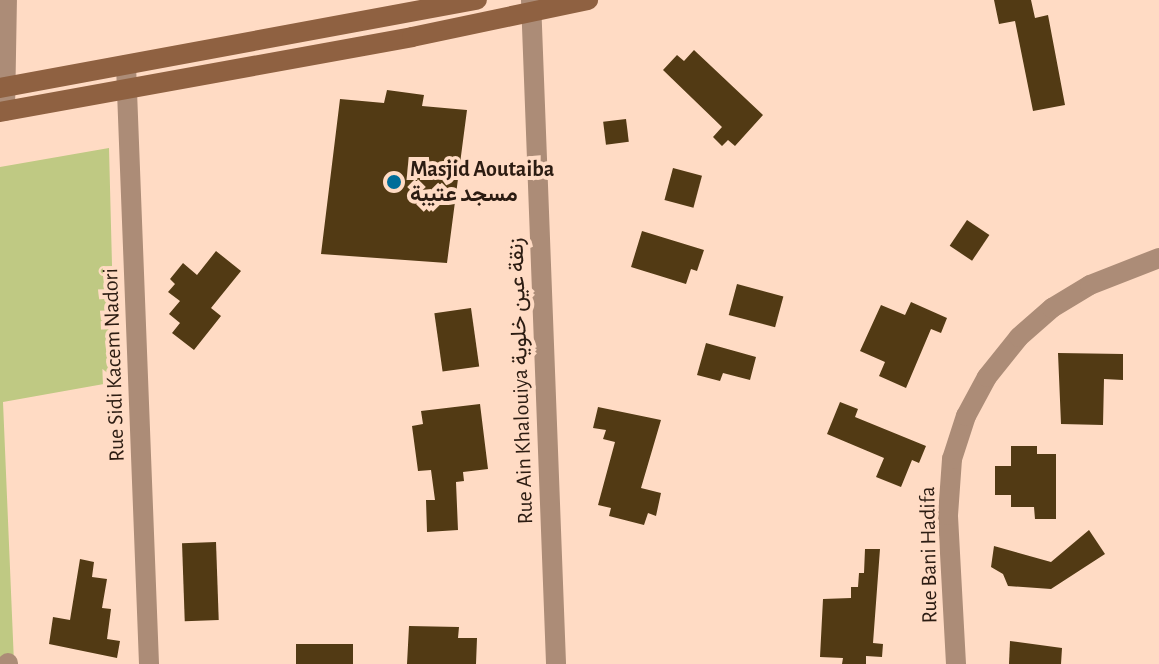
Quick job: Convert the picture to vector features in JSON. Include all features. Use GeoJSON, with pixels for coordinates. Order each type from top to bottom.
{"type":"FeatureCollection","features":[{"type":"Feature","properties":{"kind":"street"},"geometry":{"type":"LineString","coordinates":[[7,0],[2,111],[128,89],[531,6],[588,0]]}},
{"type":"Feature","properties":{"kind":"street"},"geometry":{"type":"LineString","coordinates":[[2,87],[477,0]]}},
{"type":"Feature","properties":{"kind":"street","name":"Rue Ain Khalouiya زنقة عين خلوية"},"geometry":{"type":"LineString","coordinates":[[531,6],[556,664]]}},
{"type":"Feature","properties":{"kind":"street","name":"Rue Sidi Kacem Nadori"},"geometry":{"type":"LineString","coordinates":[[126,65],[149,664]]}},
{"type":"Feature","properties":{"kind":"street","name":"Rue Bani Hadifa"},"geometry":{"type":"LineString","coordinates":[[956,664],[948,515],[952,459],[966,416],[995,367],[1019,337],[1052,308],[1090,285],[1159,258]]}},
{"type":"Feature","properties":{"kind":"green space"},"geometry":{"type":"Polygon","coordinates":[[[109,148],[115,382],[3,402],[14,663],[0,664],[0,167],[109,148]]]}},
{"type":"Feature","properties":{"kind":"building"},"geometry":{"type":"Polygon","coordinates":[[[994,0],[1031,0],[1035,18],[1048,15],[1065,105],[1033,111],[1015,21],[999,24],[994,0]]]}},
{"type":"Feature","properties":{"kind":"building"},"geometry":{"type":"Polygon","coordinates":[[[694,50],[763,115],[735,146],[728,140],[722,146],[713,137],[722,127],[663,70],[677,55],[684,61],[694,50]]]}},
{"type":"Feature","properties":{"kind":"building","name":"Masjid Aoutaiba مسجد عتيبة"},"geometry":{"type":"Polygon","coordinates":[[[387,90],[424,95],[422,106],[467,110],[447,263],[321,254],[340,99],[384,103],[387,90]]]}},
{"type":"Feature","properties":{"kind":"building"},"geometry":{"type":"Polygon","coordinates":[[[626,119],[629,142],[606,145],[603,122],[626,119]]]}},
{"type":"Feature","properties":{"kind":"building"},"geometry":{"type":"Polygon","coordinates":[[[673,168],[702,176],[693,208],[664,200],[673,168]]]}},
{"type":"Feature","properties":{"kind":"building"},"geometry":{"type":"Polygon","coordinates":[[[967,220],[989,235],[972,261],[950,246],[967,220]]]}},
{"type":"Feature","properties":{"kind":"building"},"geometry":{"type":"Polygon","coordinates":[[[642,231],[704,250],[697,271],[691,269],[686,284],[631,267],[642,231]]]}},
{"type":"Feature","properties":{"kind":"building"},"geometry":{"type":"Polygon","coordinates":[[[216,251],[241,271],[211,308],[221,316],[194,350],[172,333],[180,323],[169,314],[180,301],[168,292],[175,284],[170,279],[183,263],[197,275],[216,251]]]}},
{"type":"Feature","properties":{"kind":"building"},"geometry":{"type":"Polygon","coordinates":[[[737,284],[783,296],[775,327],[729,315],[737,284]]]}},
{"type":"Feature","properties":{"kind":"building"},"geometry":{"type":"Polygon","coordinates":[[[911,302],[947,318],[941,333],[931,329],[906,388],[879,376],[885,362],[860,351],[881,305],[905,315],[911,302]]]}},
{"type":"Feature","properties":{"kind":"building"},"geometry":{"type":"Polygon","coordinates":[[[471,308],[479,366],[443,372],[434,313],[471,308]]]}},
{"type":"Feature","properties":{"kind":"building"},"geometry":{"type":"Polygon","coordinates":[[[706,343],[756,357],[750,380],[723,373],[720,381],[697,375],[706,343]]]}},
{"type":"Feature","properties":{"kind":"building"},"geometry":{"type":"Polygon","coordinates":[[[1058,353],[1123,354],[1123,380],[1104,379],[1103,425],[1061,424],[1058,353]]]}},
{"type":"Feature","properties":{"kind":"building"},"geometry":{"type":"Polygon","coordinates":[[[840,402],[858,409],[855,417],[926,446],[919,463],[912,460],[901,487],[876,477],[884,458],[827,434],[840,402]]]}},
{"type":"Feature","properties":{"kind":"building"},"geometry":{"type":"Polygon","coordinates":[[[480,404],[488,469],[463,472],[464,481],[456,482],[458,530],[427,532],[426,500],[435,500],[431,470],[418,471],[412,426],[423,424],[421,411],[480,404]]]}},
{"type":"Feature","properties":{"kind":"building"},"geometry":{"type":"Polygon","coordinates":[[[598,407],[661,420],[641,488],[661,493],[656,516],[648,513],[644,525],[609,516],[611,508],[598,505],[615,442],[603,439],[606,430],[593,428],[598,407]]]}},
{"type":"Feature","properties":{"kind":"building"},"geometry":{"type":"Polygon","coordinates":[[[1011,446],[1037,446],[1037,454],[1056,454],[1056,519],[1035,519],[1034,507],[1011,507],[1011,495],[995,495],[995,466],[1011,466],[1011,446]]]}},
{"type":"Feature","properties":{"kind":"building"},"geometry":{"type":"Polygon","coordinates":[[[1089,530],[1105,554],[1051,589],[1008,586],[1003,574],[991,567],[994,546],[1051,562],[1089,530]]]}},
{"type":"Feature","properties":{"kind":"building"},"geometry":{"type":"Polygon","coordinates":[[[216,542],[219,620],[185,621],[182,543],[216,542]]]}},
{"type":"Feature","properties":{"kind":"building"},"geometry":{"type":"Polygon","coordinates":[[[865,549],[880,549],[873,643],[883,644],[882,657],[866,656],[866,664],[842,664],[843,658],[820,657],[823,599],[851,598],[851,587],[858,587],[859,573],[864,573],[865,549]]]}},
{"type":"Feature","properties":{"kind":"building"},"geometry":{"type":"Polygon","coordinates":[[[80,559],[94,562],[92,577],[107,579],[102,608],[111,609],[107,639],[120,641],[117,658],[49,644],[53,617],[70,620],[80,559]]]}},
{"type":"Feature","properties":{"kind":"building"},"geometry":{"type":"Polygon","coordinates":[[[409,626],[459,627],[458,638],[477,638],[476,664],[407,664],[409,626]]]}},
{"type":"Feature","properties":{"kind":"building"},"geometry":{"type":"Polygon","coordinates":[[[1010,641],[1062,648],[1061,664],[1009,664],[1010,641]]]}},
{"type":"Feature","properties":{"kind":"building"},"geometry":{"type":"Polygon","coordinates":[[[296,644],[353,644],[353,664],[296,664],[296,644]]]}},
{"type":"Feature","properties":{"kind":"place","name":"Masjid Aoutaiba مسجد عتيبة"},"geometry":{"type":"Point","coordinates":[394,182]}}]}
